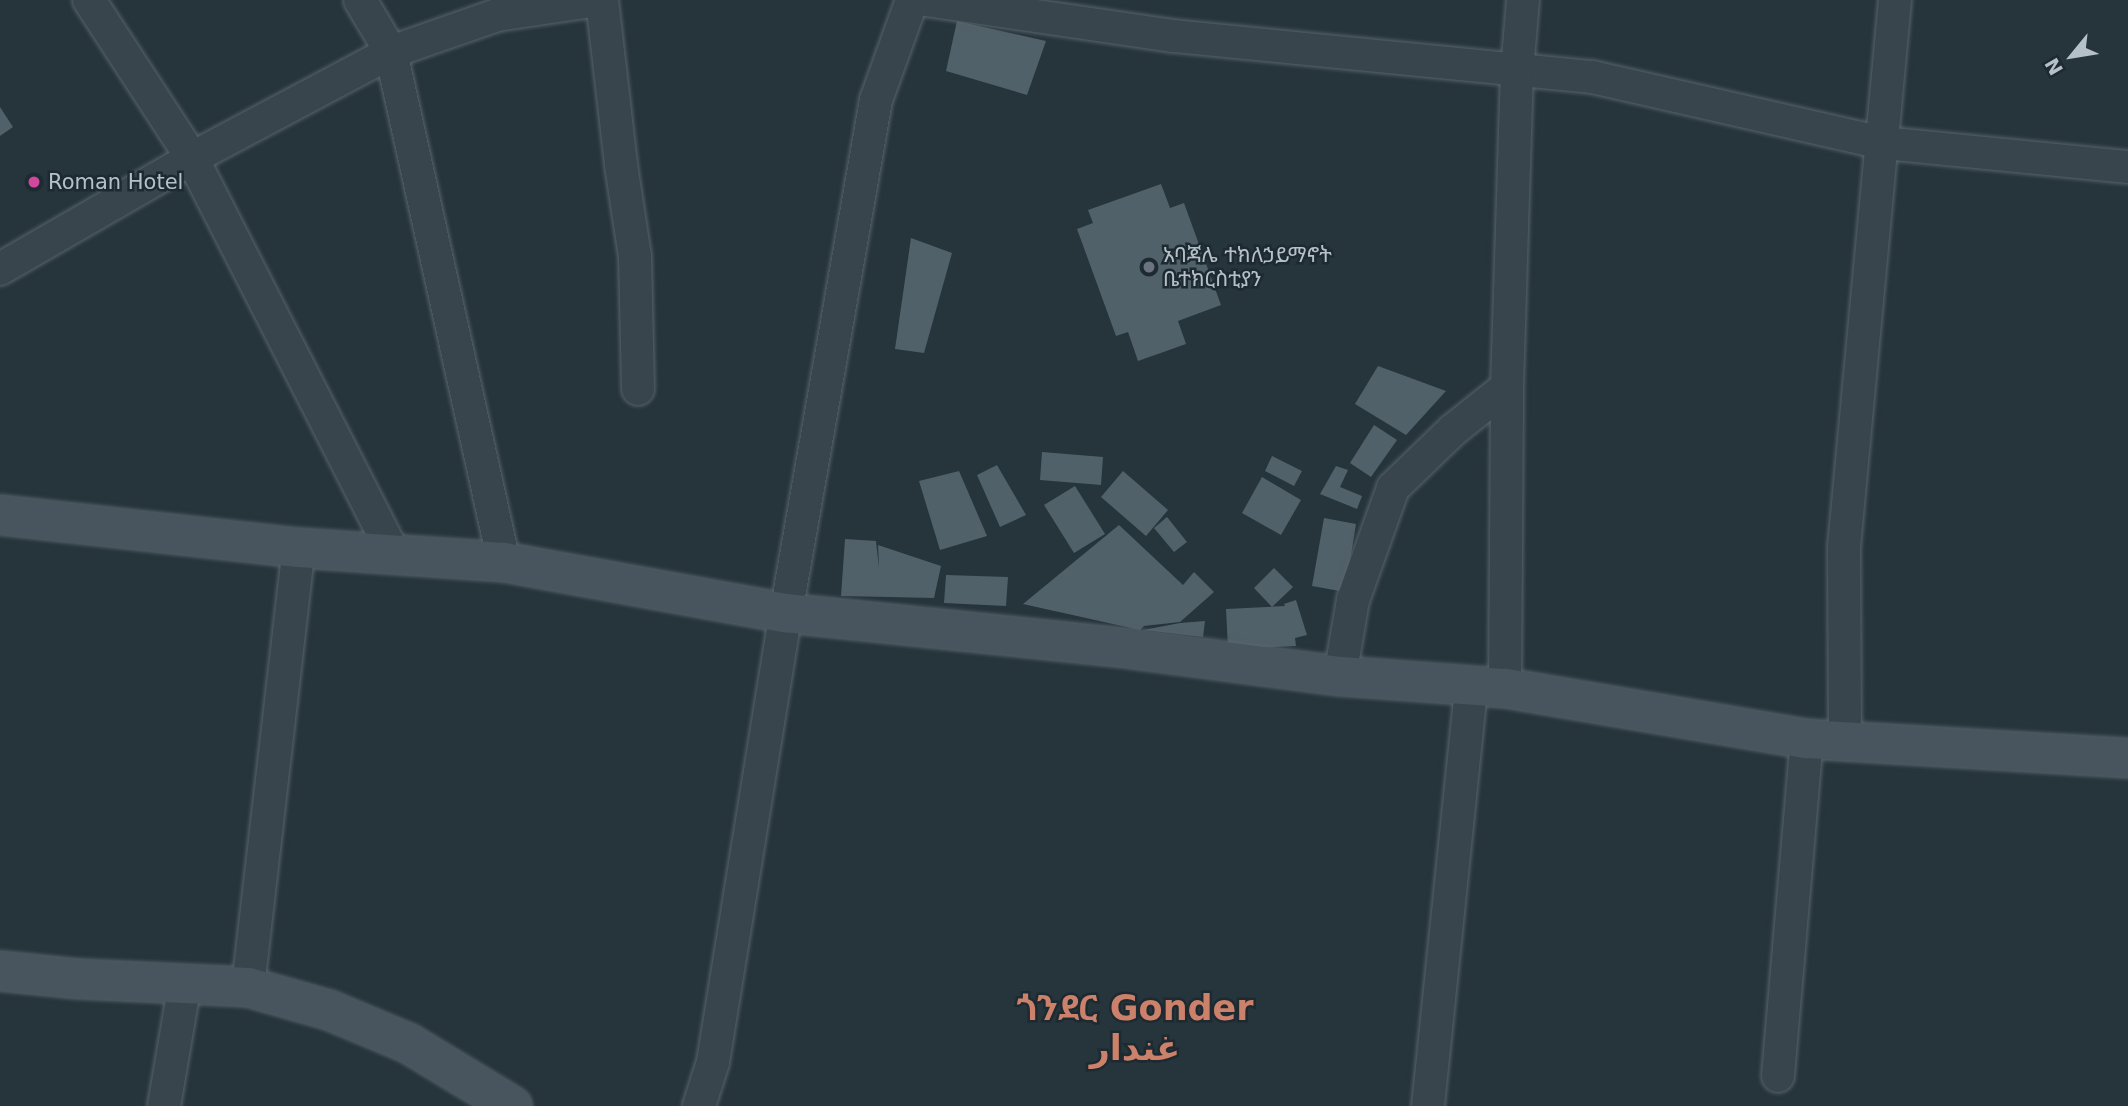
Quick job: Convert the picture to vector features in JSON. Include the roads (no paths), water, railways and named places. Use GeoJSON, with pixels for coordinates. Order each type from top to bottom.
{"type":"FeatureCollection","features":[{"type":"Feature","properties":{"kind":"street"},"geometry":{"type":"LineString","coordinates":[[89,0],[192,158],[393,552]]}},
{"type":"Feature","properties":{"kind":"street"},"geometry":{"type":"LineString","coordinates":[[360,0],[391,52],[504,562]]}},
{"type":"Feature","properties":{"kind":"street"},"geometry":{"type":"LineString","coordinates":[[0,269],[192,158],[391,52],[497,15],[600,0],[635,256],[638,389]]}},
{"type":"Feature","properties":{"kind":"street"},"geometry":{"type":"LineString","coordinates":[[699,1106],[713,1062],[786,613],[876,100],[912,0]]}},
{"type":"Feature","properties":{"kind":"street"},"geometry":{"type":"LineString","coordinates":[[926,0],[1173,36],[1592,77],[1883,143],[2128,167]]}},
{"type":"Feature","properties":{"kind":"street"},"geometry":{"type":"LineString","coordinates":[[1428,1106],[1488,688],[1507,387],[1517,71],[1523,0]]}},
{"type":"Feature","properties":{"kind":"street"},"geometry":{"type":"LineString","coordinates":[[1845,742],[1844,547],[1895,0]]}},
{"type":"Feature","properties":{"kind":"street"},"geometry":{"type":"LineString","coordinates":[[1340,676],[1353,600],[1392,488],[1453,430],[1507,387]]}},
{"type":"Feature","properties":{"kind":"street"},"geometry":{"type":"LineString","coordinates":[[0,515],[299,548],[393,552],[504,562],[786,613],[1132,649],[1340,676],[1488,688],[1807,739],[2128,758]]}},
{"type":"Feature","properties":{"kind":"street"},"geometry":{"type":"LineString","coordinates":[[248,987],[299,548]]}},
{"type":"Feature","properties":{"kind":"street"},"geometry":{"type":"LineString","coordinates":[[1778,1076],[1807,739]]}},
{"type":"Feature","properties":{"kind":"street"},"geometry":{"type":"LineString","coordinates":[[0,971],[79,979],[248,987],[330,1010],[408,1043],[512,1106]]}},
{"type":"Feature","properties":{"kind":"street"},"geometry":{"type":"LineString","coordinates":[[164,1106],[185,983]]}},
{"type":"Feature","properties":{"kind":"place","name":"Roman Hotel"},"geometry":{"type":"Point","coordinates":[34,182]}},
{"type":"Feature","properties":{"kind":"place","name":"አባጃሌ ተክለኃይማኖት ቤተክርስቲያን"},"geometry":{"type":"Point","coordinates":[1149,267]}},
{"type":"Feature","properties":{"kind":"district","name":"ጎንደር Gonder غندار"},"geometry":{"type":"Point","coordinates":[1135,1028]}}]}
